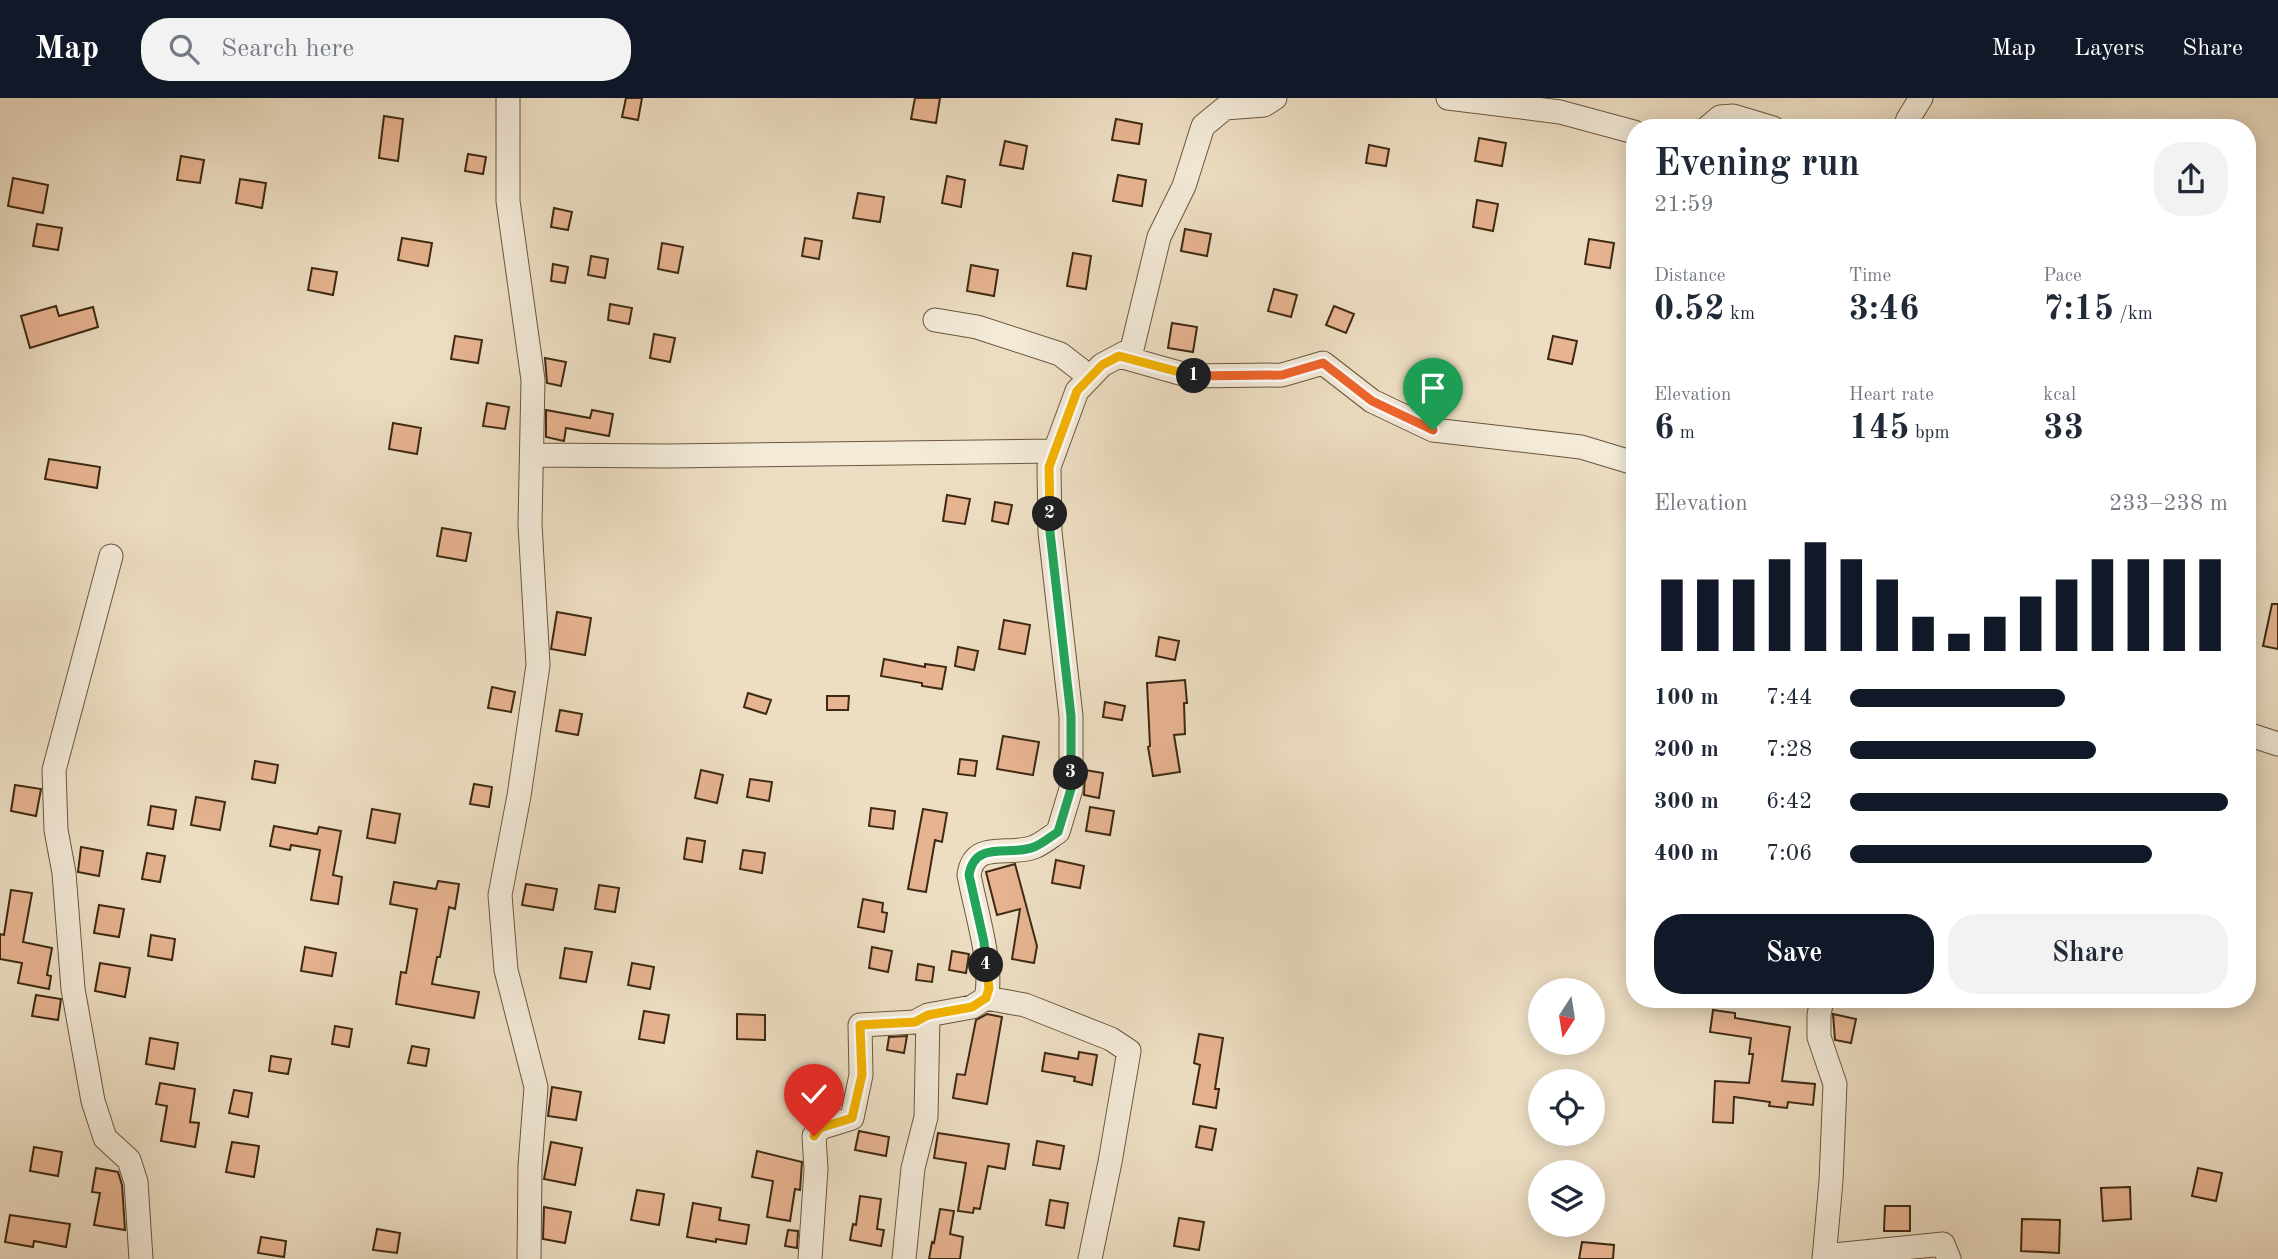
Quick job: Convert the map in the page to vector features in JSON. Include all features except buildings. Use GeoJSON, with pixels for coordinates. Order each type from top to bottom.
{"type":"FeatureCollection","features":[{"type":"Feature","properties":{"kind":"street"},"geometry":{"type":"LineString","coordinates":[[508,98],[508,201],[533,380],[530,524],[538,665],[519,796],[500,895],[506,970],[536,1087],[530,1166],[529,1259]]}},
{"type":"Feature","properties":{"kind":"street"},"geometry":{"type":"LineString","coordinates":[[810,1259],[816,1169],[814,1136],[820,1128],[852,1118],[862,1075],[860,1025],[915,1022],[928,1015],[972,1007],[986,998],[989,988],[984,942],[969,875],[971,864],[981,853],[1033,848],[1058,832],[1071,789],[1071,716],[1050,532],[1049,467],[1077,391],[1102,365],[1132,349],[1159,237],[1184,186],[1203,126],[1225,108],[1264,105],[1275,98]]}},
{"type":"Feature","properties":{"kind":"street"},"geometry":{"type":"LineString","coordinates":[[1448,98],[1499,101],[1560,112],[1626,130]]}},
{"type":"Feature","properties":{"kind":"street"},"geometry":{"type":"LineString","coordinates":[[1908,119],[1921,98]]}},
{"type":"Feature","properties":{"kind":"street"},"geometry":{"type":"LineString","coordinates":[[1718,119],[1733,116],[1743,119]]}},
{"type":"Feature","properties":{"kind":"street"},"geometry":{"type":"LineString","coordinates":[[935,320],[977,327],[1060,354],[1090,377]]}},
{"type":"Feature","properties":{"kind":"street"},"geometry":{"type":"LineString","coordinates":[[1119,356],[1190,376],[1282,375],[1323,363],[1372,401],[1433,430],[1581,447],[1626,461]]}},
{"type":"Feature","properties":{"kind":"street"},"geometry":{"type":"LineString","coordinates":[[531,455],[1055,451]]}},
{"type":"Feature","properties":{"kind":"street"},"geometry":{"type":"LineString","coordinates":[[111,556],[54,770],[56,830],[64,873],[73,989],[93,1101],[106,1138],[129,1160],[136,1182],[141,1259]]}},
{"type":"Feature","properties":{"kind":"street"},"geometry":{"type":"LineString","coordinates":[[2256,737],[2278,744]]}},
{"type":"Feature","properties":{"kind":"street"},"geometry":{"type":"LineString","coordinates":[[986,998],[1025,1005],[1111,1039],[1129,1051],[1090,1259]]}},
{"type":"Feature","properties":{"kind":"street"},"geometry":{"type":"LineString","coordinates":[[1820,1008],[1819,1037],[1835,1084],[1831,1181],[1824,1258],[1943,1244],[1949,1259]]}},
{"type":"Feature","properties":{"kind":"street"},"geometry":{"type":"LineString","coordinates":[[904,1259],[913,1168],[926,1118],[928,1015]]}},
{"type":"Feature","properties":{"kind":"route"},"geometry":{"type":"LineString","coordinates":[[814,1136],[820,1128],[852,1118],[862,1075],[860,1025],[915,1022],[928,1015],[972,1007],[986,998],[989,988],[984,942],[969,875],[971,864],[981,853],[1033,848],[1058,832],[1071,789],[1071,716],[1050,532],[1049,467],[1077,391],[1102,365],[1119,356],[1190,376],[1282,375],[1323,363],[1372,401],[1433,430]]}}]}
